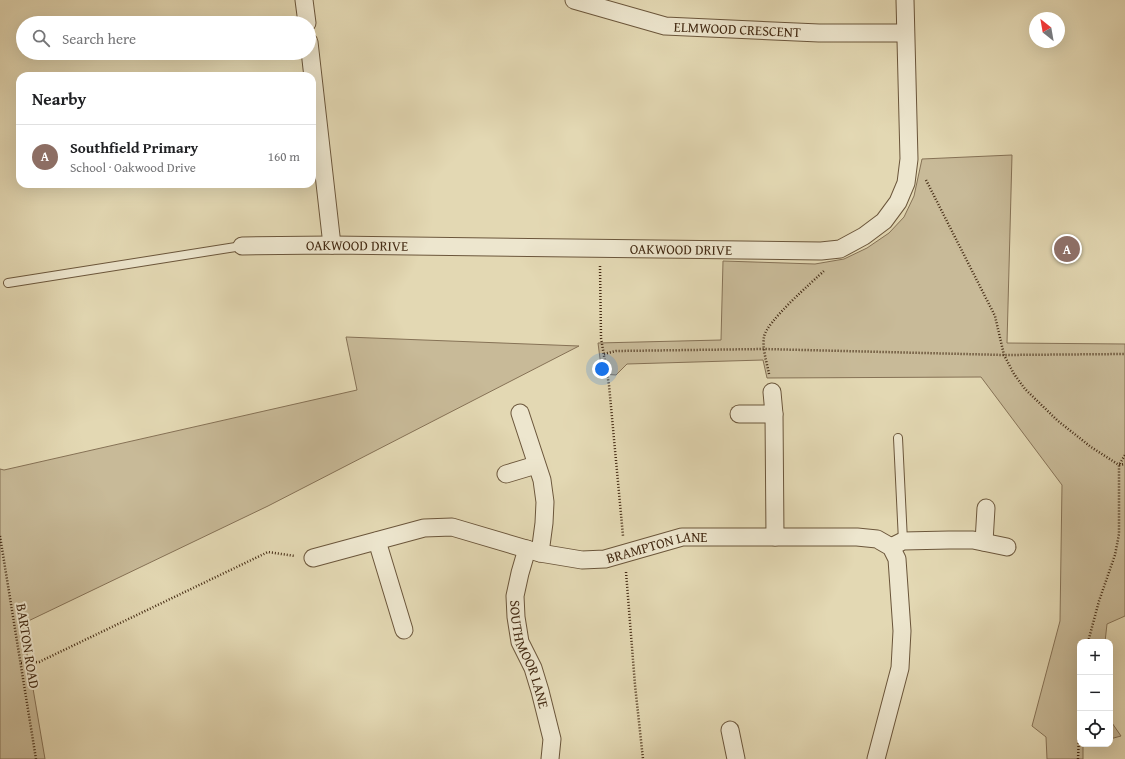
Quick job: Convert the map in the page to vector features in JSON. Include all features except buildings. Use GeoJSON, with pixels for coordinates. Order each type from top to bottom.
{"type":"FeatureCollection","features":[{"type":"Feature","properties":{"kind":"street"},"geometry":{"type":"LineString","coordinates":[[304,0],[306,16]]}},
{"type":"Feature","properties":{"kind":"street","name":"ELMWOOD CRESCENT"},"geometry":{"type":"LineString","coordinates":[[574,0],[665,26],[819,33],[905,33]]}},
{"type":"Feature","properties":{"kind":"street","name":"OAKWOOD DRIVE"},"geometry":{"type":"LineString","coordinates":[[242,246],[332,245],[814,251],[840,249],[864,236],[884,221],[898,202],[906,183],[909,159],[905,0]]}},
{"type":"Feature","properties":{"kind":"street"},"geometry":{"type":"LineString","coordinates":[[311,60],[312,72]]}},
{"type":"Feature","properties":{"kind":"street"},"geometry":{"type":"LineString","coordinates":[[316,104],[332,245]]}},
{"type":"Feature","properties":{"kind":"street"},"geometry":{"type":"LineString","coordinates":[[772,392],[774,414],[775,537]]}},
{"type":"Feature","properties":{"kind":"street"},"geometry":{"type":"LineString","coordinates":[[520,413],[542,480],[545,502],[544,523],[533,551]]}},
{"type":"Feature","properties":{"kind":"street"},"geometry":{"type":"LineString","coordinates":[[739,414],[774,414]]}},
{"type":"Feature","properties":{"kind":"street"},"geometry":{"type":"LineString","coordinates":[[506,474],[536,465]]}},
{"type":"Feature","properties":{"kind":"street"},"geometry":{"type":"LineString","coordinates":[[984,542],[986,508]]}},
{"type":"Feature","properties":{"kind":"street","name":"BRAMPTON LANE"},"geometry":{"type":"LineString","coordinates":[[313,558],[424,528],[452,527],[533,551],[582,560],[606,559],[682,537],[857,537],[877,539],[897,544],[973,540],[1007,547]]}},
{"type":"Feature","properties":{"kind":"street"},"geometry":{"type":"LineString","coordinates":[[378,541],[404,630]]}},
{"type":"Feature","properties":{"kind":"street"},"geometry":{"type":"LineString","coordinates":[[876,759],[900,668],[902,632],[897,544]]}},
{"type":"Feature","properties":{"kind":"street","name":"SOUTHMOOR LANE"},"geometry":{"type":"LineString","coordinates":[[533,551],[520,573],[515,596],[516,617],[520,642],[533,668],[552,739],[550,759]]}},
{"type":"Feature","properties":{"kind":"street"},"geometry":{"type":"LineString","coordinates":[[730,730],[736,759]]}},
{"type":"Feature","properties":{"kind":"lane"},"geometry":{"type":"LineString","coordinates":[[8,283],[242,246]]}},
{"type":"Feature","properties":{"kind":"lane"},"geometry":{"type":"LineString","coordinates":[[897,544],[898,438]]}},
{"type":"Feature","properties":{"kind":"path"},"geometry":{"type":"LineString","coordinates":[[909,159],[926,180],[994,316],[1004,355],[1014,374],[1025,389],[1058,421],[1091,447],[1119,464],[1125,464]]}},
{"type":"Feature","properties":{"kind":"path"},"geometry":{"type":"LineString","coordinates":[[600,248],[600,338],[609,385],[635,685],[643,759]]}},
{"type":"Feature","properties":{"kind":"path"},"geometry":{"type":"LineString","coordinates":[[772,392],[764,349],[764,336],[774,319],[836,260],[840,249]]}},
{"type":"Feature","properties":{"kind":"path"},"geometry":{"type":"LineString","coordinates":[[604,354],[616,351],[764,349],[1004,355],[1125,354]]}},
{"type":"Feature","properties":{"kind":"path"},"geometry":{"type":"LineString","coordinates":[[1089,639],[1099,601],[1115,554],[1119,534],[1119,464],[1125,455]]}},
{"type":"Feature","properties":{"kind":"path","name":"BARTON ROAD"},"geometry":{"type":"LineString","coordinates":[[0,536],[36,759]]}},
{"type":"Feature","properties":{"kind":"path"},"geometry":{"type":"LineString","coordinates":[[21,663],[39,662],[268,552],[313,558]]}},
{"type":"Feature","properties":{"kind":"path"},"geometry":{"type":"LineString","coordinates":[[1078,759],[1079,747]]}},
{"type":"Feature","properties":{"kind":"shaded area"},"geometry":{"type":"Polygon","coordinates":[[[1012,155],[1007,343],[1125,344],[1125,616],[1107,624],[1105,639],[1077,639],[1077,747],[1083,747],[1083,759],[1047,759],[1046,737],[1032,726],[1060,621],[1062,485],[981,377],[767,378],[763,360],[627,364],[616,375],[602,374],[598,343],[721,340],[723,261],[815,264],[844,259],[867,248],[889,233],[904,217],[914,196],[922,159],[1012,155]]]}},
{"type":"Feature","properties":{"kind":"shaded area"},"geometry":{"type":"Polygon","coordinates":[[[346,337],[579,346],[268,506],[22,624],[45,759],[0,759],[0,469],[4,470],[357,390],[346,337]]]}},
{"type":"Feature","properties":{"kind":"shaded area"},"geometry":{"type":"Polygon","coordinates":[[[1113,724],[1121,736],[1113,738],[1113,724]]]}},
{"type":"Feature","properties":{"kind":"place","name":"Southfield Primary"},"geometry":{"type":"Point","coordinates":[1067,249]}}]}
